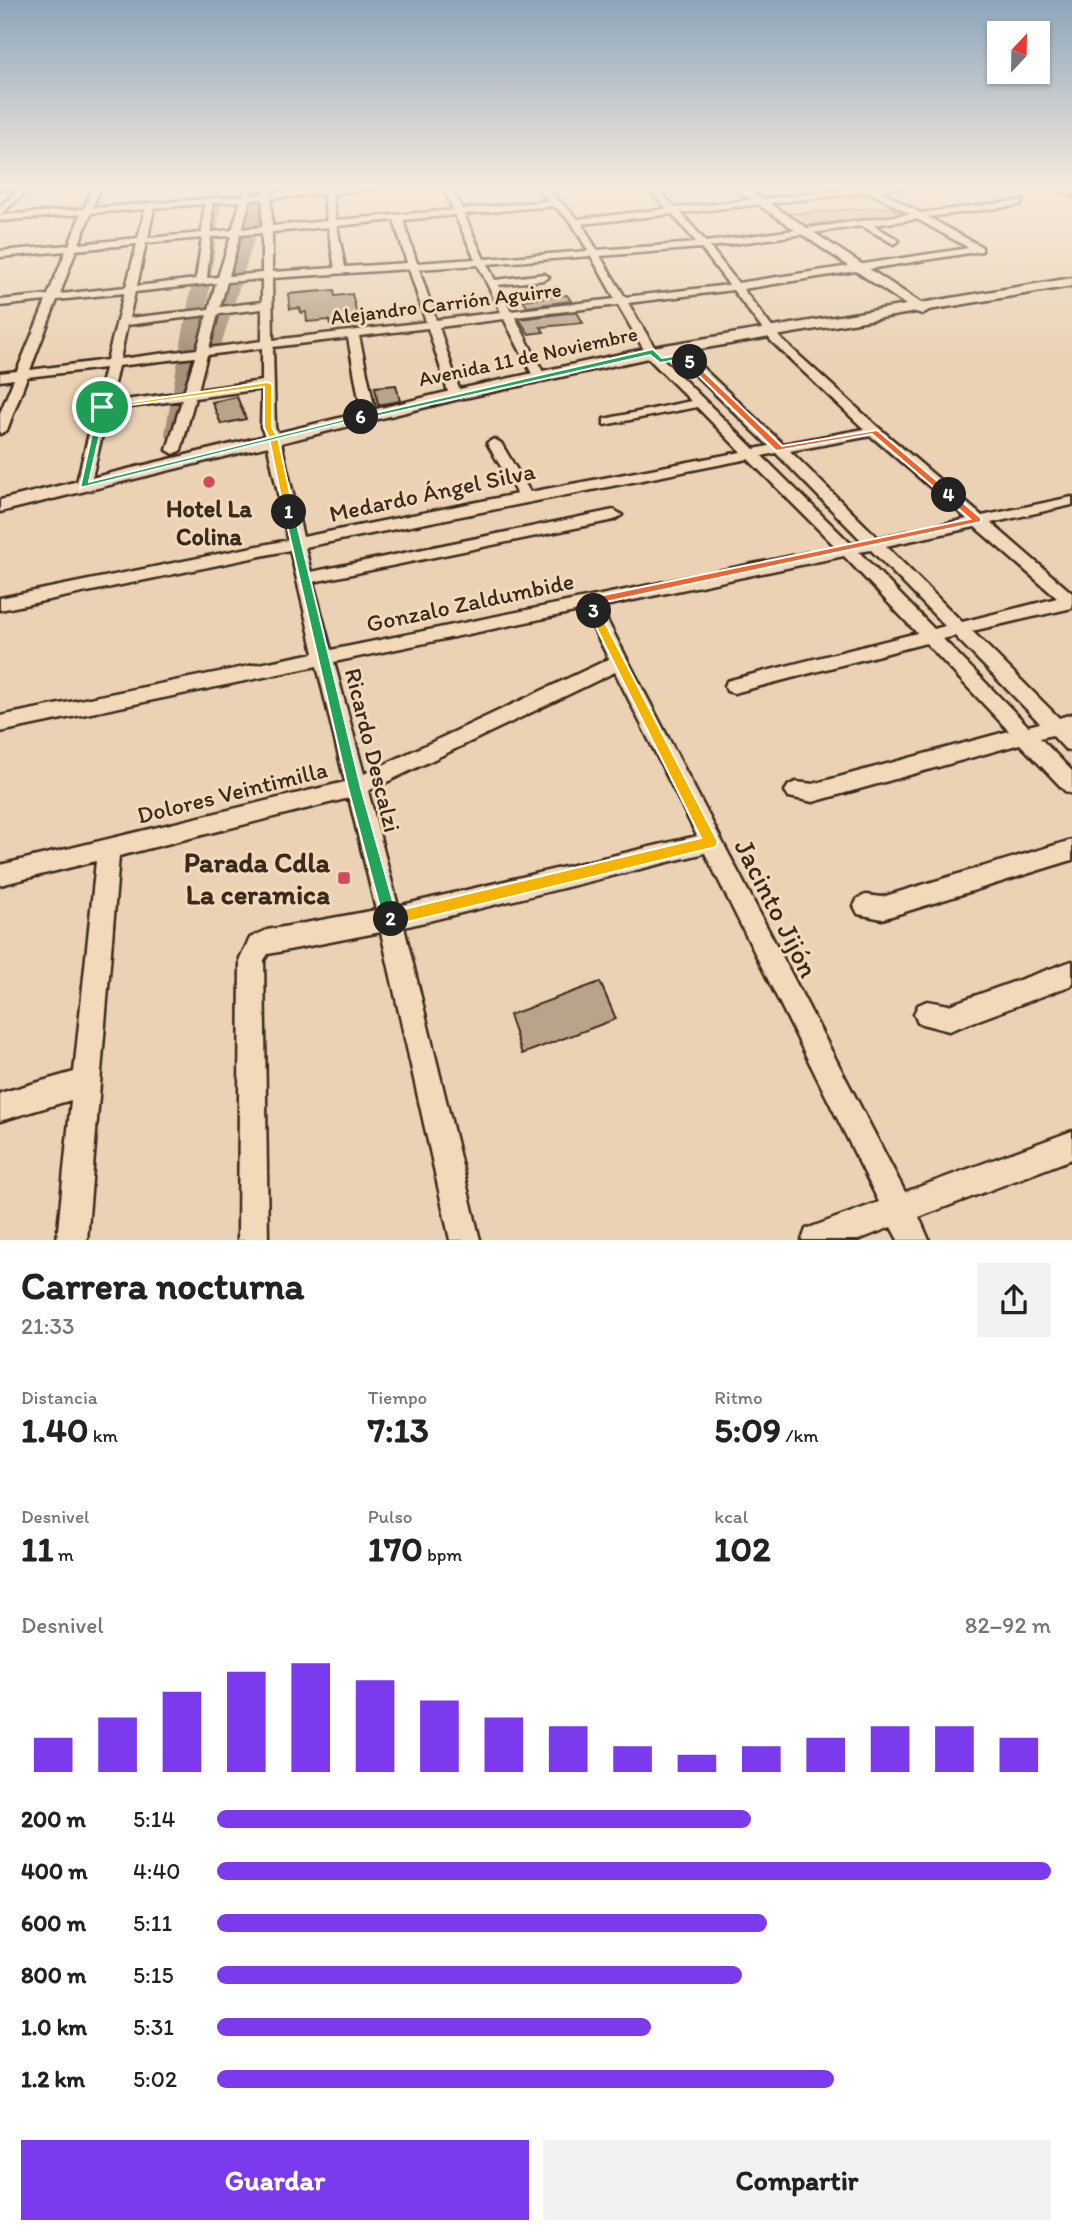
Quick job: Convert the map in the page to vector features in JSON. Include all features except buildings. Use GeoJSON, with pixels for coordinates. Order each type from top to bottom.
{"type":"FeatureCollection","features":[{"type":"Feature","properties":{"kind":"street"},"geometry":{"type":"LineString","coordinates":[[0,430],[74,244]]}},
{"type":"Feature","properties":{"kind":"street"},"geometry":{"type":"LineString","coordinates":[[0,254],[104,244]]}},
{"type":"Feature","properties":{"kind":"street"},"geometry":{"type":"LineString","coordinates":[[83,486],[142,244]]}},
{"type":"Feature","properties":{"kind":"street"},"geometry":{"type":"LineString","coordinates":[[201,282],[206,244]]}},
{"type":"Feature","properties":{"kind":"street"},"geometry":{"type":"LineString","coordinates":[[229,244],[174,450],[233,244]]}},
{"type":"Feature","properties":{"kind":"street","name":"Ricardo Descalzi"},"geometry":{"type":"LineString","coordinates":[[267,244],[270,344],[268,427],[355,788],[390,919],[465,1240]]}},
{"type":"Feature","properties":{"kind":"street"},"geometry":{"type":"LineString","coordinates":[[336,244],[340,270]]}},
{"type":"Feature","properties":{"kind":"street"},"geometry":{"type":"LineString","coordinates":[[406,244],[455,395]]}},
{"type":"Feature","properties":{"kind":"street"},"geometry":{"type":"LineString","coordinates":[[473,244],[539,376]]}},
{"type":"Feature","properties":{"kind":"street"},"geometry":{"type":"LineString","coordinates":[[588,244],[657,356],[848,550],[1072,785]]}},
{"type":"Feature","properties":{"kind":"street"},"geometry":{"type":"LineString","coordinates":[[0,303],[268,275],[712,244]]}},
{"type":"Feature","properties":{"kind":"street"},"geometry":{"type":"LineString","coordinates":[[823,244],[923,310]]}},
{"type":"Feature","properties":{"kind":"street","name":"Alejandro Carrión Aguirre"},"geometry":{"type":"LineString","coordinates":[[0,377],[733,287],[979,249],[970,244]]}},
{"type":"Feature","properties":{"kind":"street"},"geometry":{"type":"LineString","coordinates":[[704,245],[733,287],[772,335],[874,431],[1071,601]]}},
{"type":"Feature","properties":{"kind":"street"},"geometry":{"type":"LineString","coordinates":[[493,283],[544,277]]}},
{"type":"Feature","properties":{"kind":"street","name":"Avenida 11 de Noviembre"},"geometry":{"type":"LineString","coordinates":[[923,310],[1050,285],[1070,289]]}},
{"type":"Feature","properties":{"kind":"street","name":"Avenida 11 de Noviembre"},"geometry":{"type":"LineString","coordinates":[[0,514],[274,443],[369,415],[539,376],[923,310],[1070,289]]}},
{"type":"Feature","properties":{"kind":"street"},"geometry":{"type":"LineString","coordinates":[[123,322],[268,304]]}},
{"type":"Feature","properties":{"kind":"street"},"geometry":{"type":"LineString","coordinates":[[353,334],[369,415]]}},
{"type":"Feature","properties":{"kind":"street","name":"Avenida 11 de Noviembre"},"geometry":{"type":"LineString","coordinates":[[0,506],[657,356],[684,356],[772,335]]}},
{"type":"Feature","properties":{"kind":"street"},"geometry":{"type":"LineString","coordinates":[[684,356],[960,628],[1064,725],[1072,743]]}},
{"type":"Feature","properties":{"kind":"street"},"geometry":{"type":"LineString","coordinates":[[102,407],[268,384]]}},
{"type":"Feature","properties":{"kind":"street"},"geometry":{"type":"LineString","coordinates":[[609,422],[702,402]]}},
{"type":"Feature","properties":{"kind":"street","name":"Medardo Ángel Silva"},"geometry":{"type":"LineString","coordinates":[[0,604],[526,497],[874,431]]}},
{"type":"Feature","properties":{"kind":"street"},"geometry":{"type":"LineString","coordinates":[[494,443],[526,497]]}},
{"type":"Feature","properties":{"kind":"street","name":"Gonzalo Zaldumbide"},"geometry":{"type":"LineString","coordinates":[[0,724],[848,550],[1072,501]]}},
{"type":"Feature","properties":{"kind":"street"},"geometry":{"type":"LineString","coordinates":[[304,579],[614,515]]}},
{"type":"Feature","properties":{"kind":"street"},"geometry":{"type":"LineString","coordinates":[[734,686],[1071,601]]}},
{"type":"Feature","properties":{"kind":"street","name":"Jacinto Jijón"},"geometry":{"type":"LineString","coordinates":[[589,602],[914,1240]]}},
{"type":"Feature","properties":{"kind":"street","name":"Dolores Veintimilla"},"geometry":{"type":"LineString","coordinates":[[0,876],[355,788],[619,662]]}},
{"type":"Feature","properties":{"kind":"street"},"geometry":{"type":"LineString","coordinates":[[796,791],[813,793],[1064,725]]}},
{"type":"Feature","properties":{"kind":"street"},"geometry":{"type":"LineString","coordinates":[[253,1240],[252,958],[259,946],[267,942],[390,919],[710,842]]}},
{"type":"Feature","properties":{"kind":"street"},"geometry":{"type":"LineString","coordinates":[[72,1240],[108,850]]}},
{"type":"Feature","properties":{"kind":"street"},"geometry":{"type":"LineString","coordinates":[[866,906],[882,908],[1072,850]]}},
{"type":"Feature","properties":{"kind":"street"},"geometry":{"type":"LineString","coordinates":[[927,1014],[949,1018],[1072,973]]}},
{"type":"Feature","properties":{"kind":"street"},"geometry":{"type":"LineString","coordinates":[[0,1107],[85,1082]]}},
{"type":"Feature","properties":{"kind":"street"},"geometry":{"type":"LineString","coordinates":[[817,1240],[1072,1145]]}},
{"type":"Feature","properties":{"kind":"waterway"},"geometry":{"type":"LineString","coordinates":[[177,434],[207,244]]}},
{"type":"Feature","properties":{"kind":"waterway"},"geometry":{"type":"LineString","coordinates":[[209,348],[244,244]]}},
{"type":"Feature","properties":{"kind":"place","name":"Hotel La Colina"},"geometry":{"type":"Point","coordinates":[209,482]}},
{"type":"Feature","properties":{"kind":"place","name":"Parada Cdla La ceramica"},"geometry":{"type":"Point","coordinates":[344,878]}},
{"type":"Feature","properties":{"kind":"route"},"geometry":{"type":"LineString","coordinates":[[102,407],[83,486],[273,438],[455,395],[653,352],[652,355],[660,360],[684,356],[780,449],[874,431],[978,520],[838,552],[589,602],[710,842],[390,919],[355,788],[273,438],[268,427],[268,384],[102,407]]}}]}
